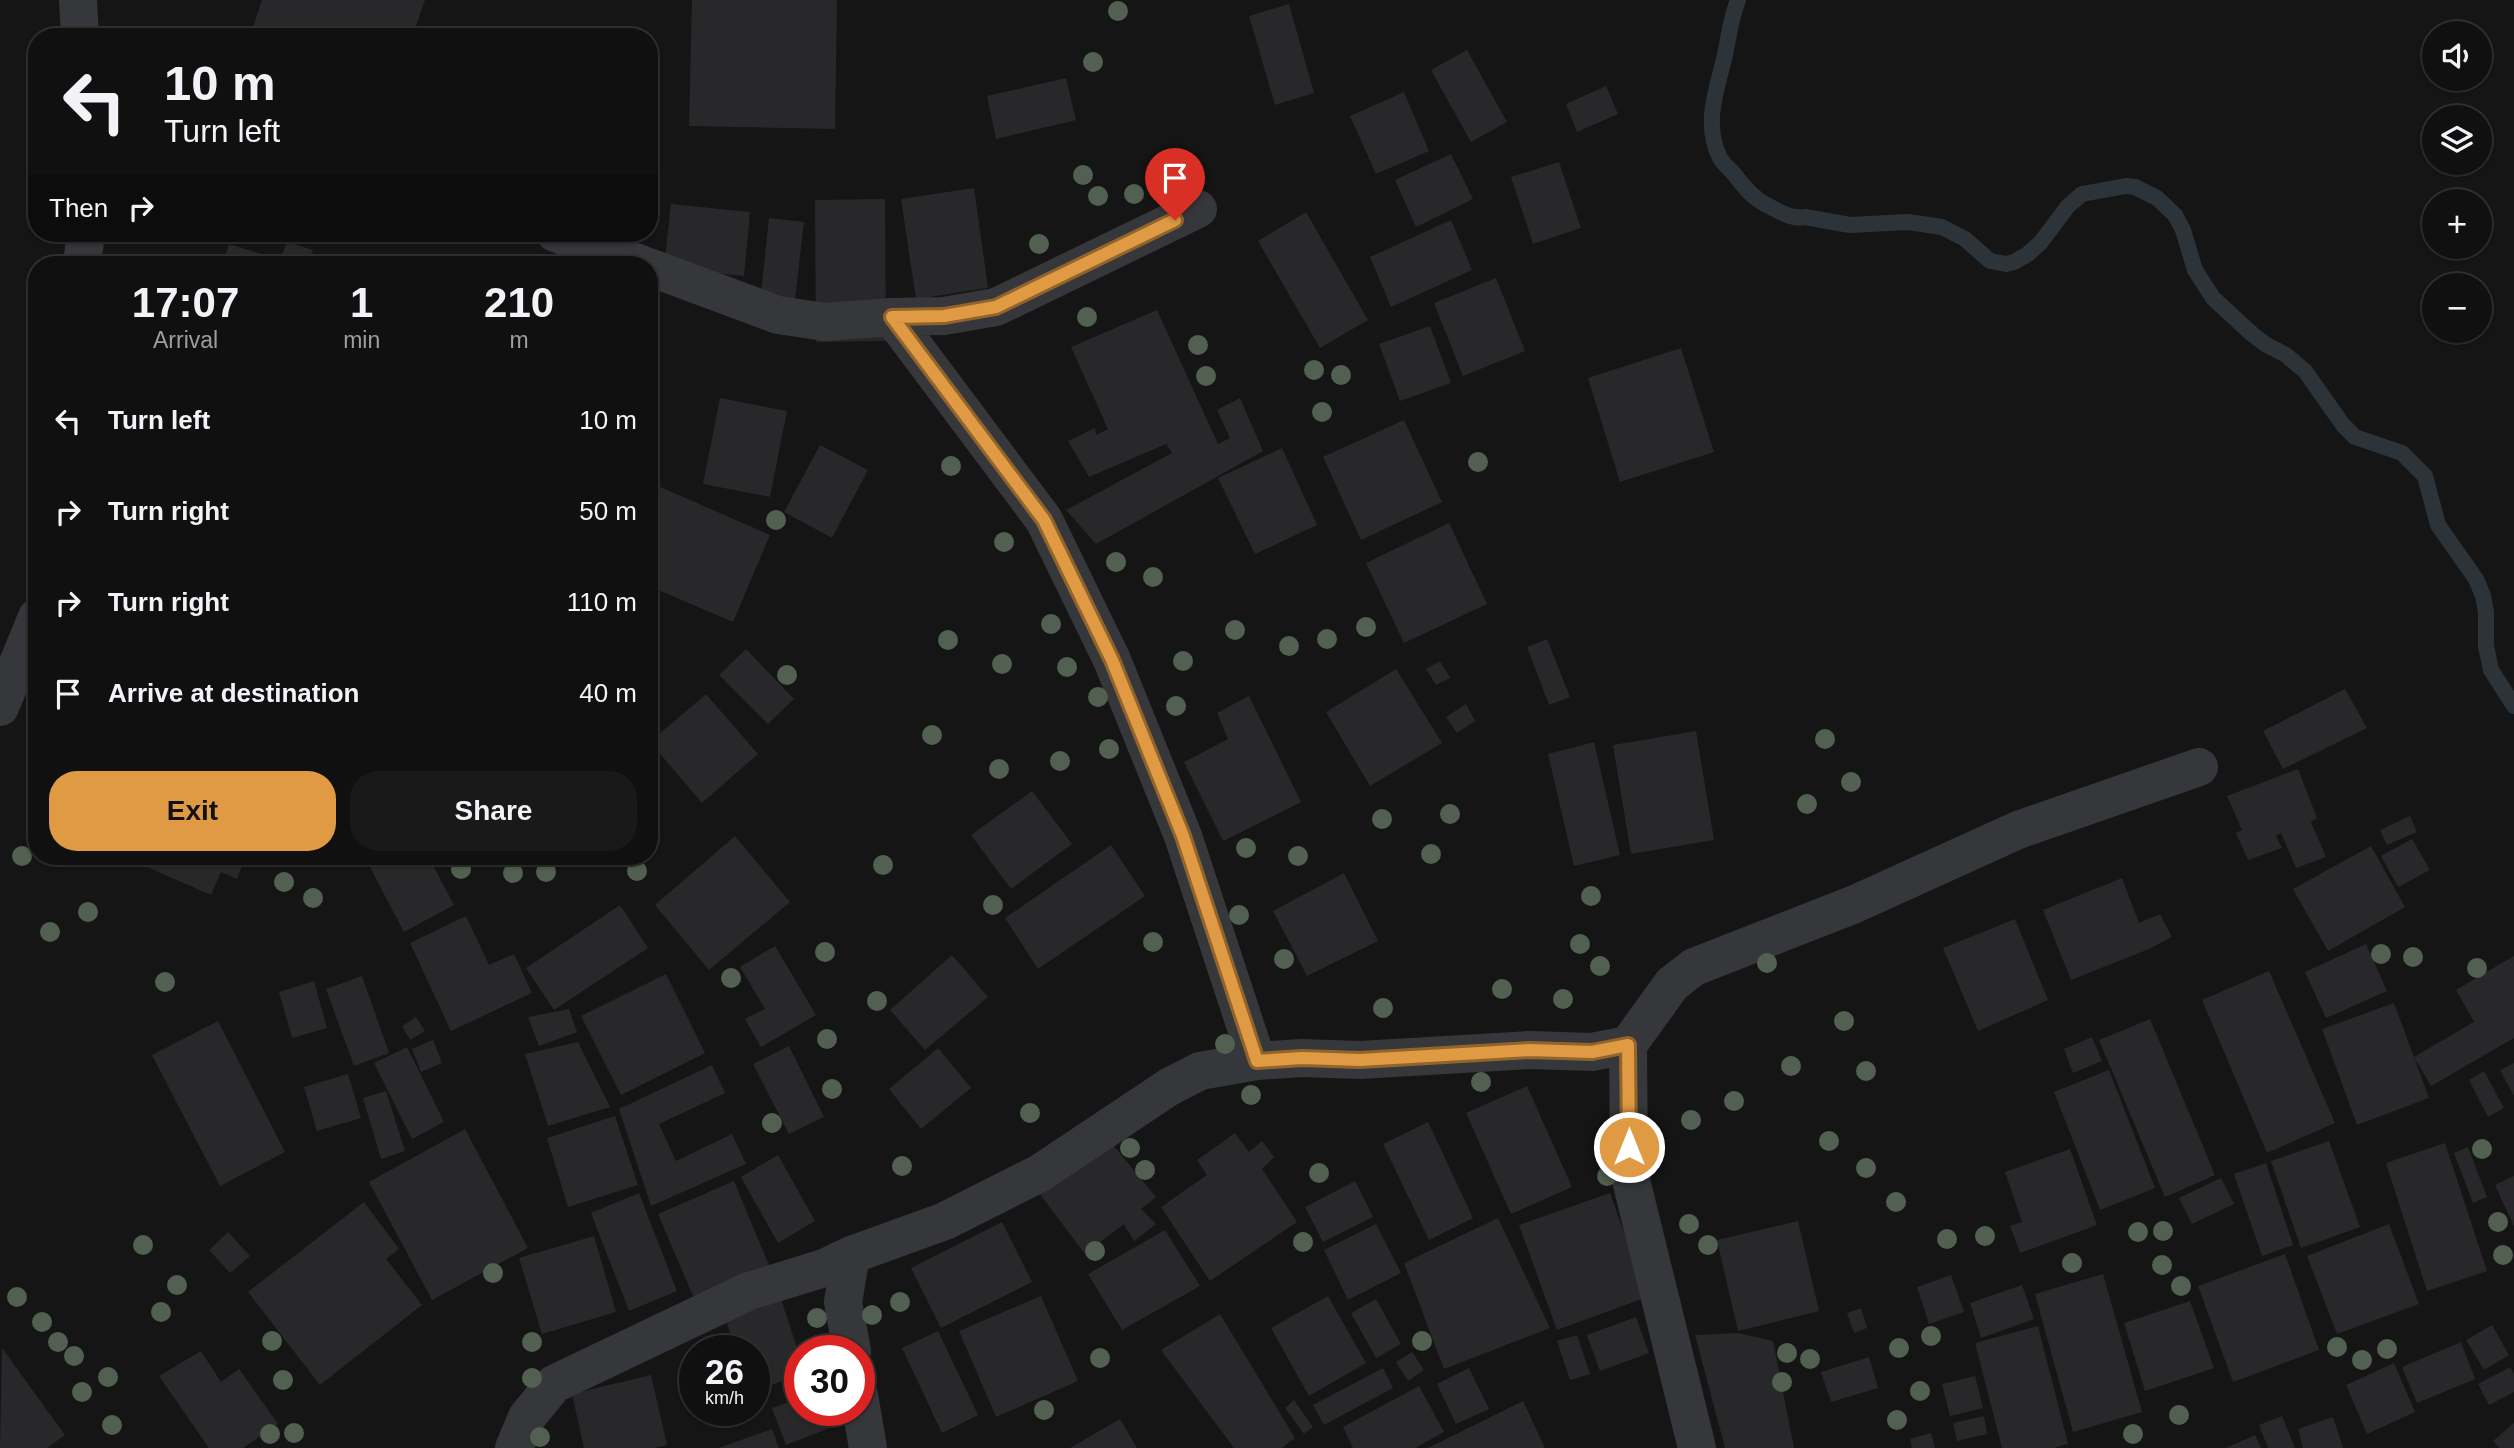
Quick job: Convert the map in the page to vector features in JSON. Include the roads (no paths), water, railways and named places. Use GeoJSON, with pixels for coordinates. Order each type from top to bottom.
{"type":"FeatureCollection","features":[{"type":"Feature","properties":{"kind":"street"},"geometry":{"type":"LineString","coordinates":[[78,0],[80,28]]}},
{"type":"Feature","properties":{"kind":"street"},"geometry":{"type":"LineString","coordinates":[[658,270],[778,314],[825,323],[944,316],[996,307],[1198,209]]}},
{"type":"Feature","properties":{"kind":"street"},"geometry":{"type":"LineString","coordinates":[[580,242],[619,256]]}},
{"type":"Feature","properties":{"kind":"street"},"geometry":{"type":"LineString","coordinates":[[892,317],[1044,520],[1050,532],[1112,660],[1183,836],[1257,1061]]}},
{"type":"Feature","properties":{"kind":"street"},"geometry":{"type":"LineString","coordinates":[[0,707],[28,639]]}},
{"type":"Feature","properties":{"kind":"street"},"geometry":{"type":"LineString","coordinates":[[1697,1448],[1629,1172],[1628,1045],[1672,985],[1694,967],[1855,904],[2018,830],[2199,768]]}},
{"type":"Feature","properties":{"kind":"street"},"geometry":{"type":"LineString","coordinates":[[514,1448],[527,1417],[554,1384],[749,1291],[824,1268],[851,1255],[944,1221],[1040,1173],[1169,1087],[1200,1071],[1257,1061],[1302,1058],[1360,1060],[1530,1050],[1592,1052],[1628,1045]]}},
{"type":"Feature","properties":{"kind":"street"},"geometry":{"type":"LineString","coordinates":[[849,1335],[843,1302],[851,1255]]}},
{"type":"Feature","properties":{"kind":"street"},"geometry":{"type":"LineString","coordinates":[[865,1426],[869,1448]]}},
{"type":"Feature","properties":{"kind":"waterway"},"geometry":{"type":"LineString","coordinates":[[1738,0],[1712,110],[1715,146],[1723,162],[1752,195],[1779,212],[1850,225],[1908,222],[1942,227],[1965,239],[1990,261],[2006,264],[2028,254],[2041,242],[2068,206],[2082,194],[2126,186],[2135,187],[2157,198],[2175,215],[2183,230],[2195,270],[2213,298],[2252,334],[2286,355],[2305,371],[2343,425],[2355,437],[2402,453],[2425,476],[2438,525],[2476,579],[2483,596],[2486,646],[2491,670],[2514,706]]}}]}
